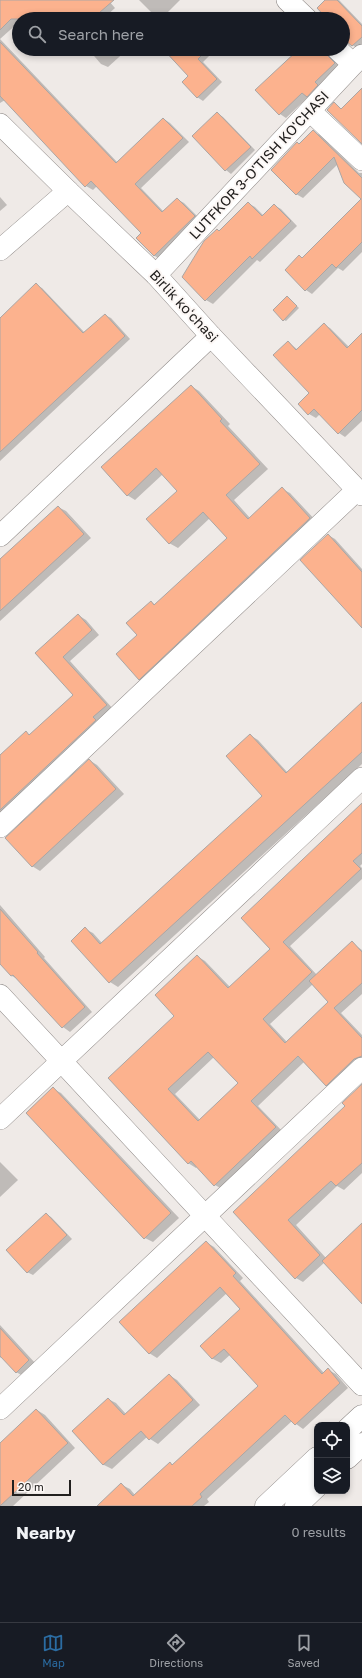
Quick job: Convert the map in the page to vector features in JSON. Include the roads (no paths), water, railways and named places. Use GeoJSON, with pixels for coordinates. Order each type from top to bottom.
{"type":"FeatureCollection","features":[{"type":"Feature","properties":{"kind":"main road"},"geometry":{"type":"LineString","coordinates":[[350,1427],[362,1416]]}},
{"type":"Feature","properties":{"kind":"main road"},"geometry":{"type":"LineString","coordinates":[[350,1455],[362,1444]]}},
{"type":"Feature","properties":{"kind":"main road"},"geometry":{"type":"LineString","coordinates":[[266,1506],[314,1461]]}},
{"type":"Feature","properties":{"kind":"main road"},"geometry":{"type":"LineString","coordinates":[[296,1506],[314,1489]]}},
{"type":"Feature","properties":{"kind":"street"},"geometry":{"type":"LineString","coordinates":[[287,0],[299,12]]}},
{"type":"Feature","properties":{"kind":"street","name":"LUTFKOR 3-O'TISH KO'CHASI"},"geometry":{"type":"LineString","coordinates":[[156,275],[357,60]]}},
{"type":"Feature","properties":{"kind":"street"},"geometry":{"type":"LineString","coordinates":[[310,111],[362,160]]}},
{"type":"Feature","properties":{"kind":"street","name":"Birlik koʻchasi"},"geometry":{"type":"LineString","coordinates":[[0,124],[156,275],[211,336],[360,492]]}},
{"type":"Feature","properties":{"kind":"street"},"geometry":{"type":"LineString","coordinates":[[0,250],[68,191]]}},
{"type":"Feature","properties":{"kind":"street"},"geometry":{"type":"LineString","coordinates":[[0,536],[211,336]]}},
{"type":"Feature","properties":{"kind":"street"},"geometry":{"type":"LineString","coordinates":[[0,827],[360,492]]}},
{"type":"Feature","properties":{"kind":"street"},"geometry":{"type":"LineString","coordinates":[[0,1119],[362,778]]}},
{"type":"Feature","properties":{"kind":"street"},"geometry":{"type":"LineString","coordinates":[[0,996],[362,1385]]}},
{"type":"Feature","properties":{"kind":"street"},"geometry":{"type":"LineString","coordinates":[[0,1409],[362,1068]]}}]}
